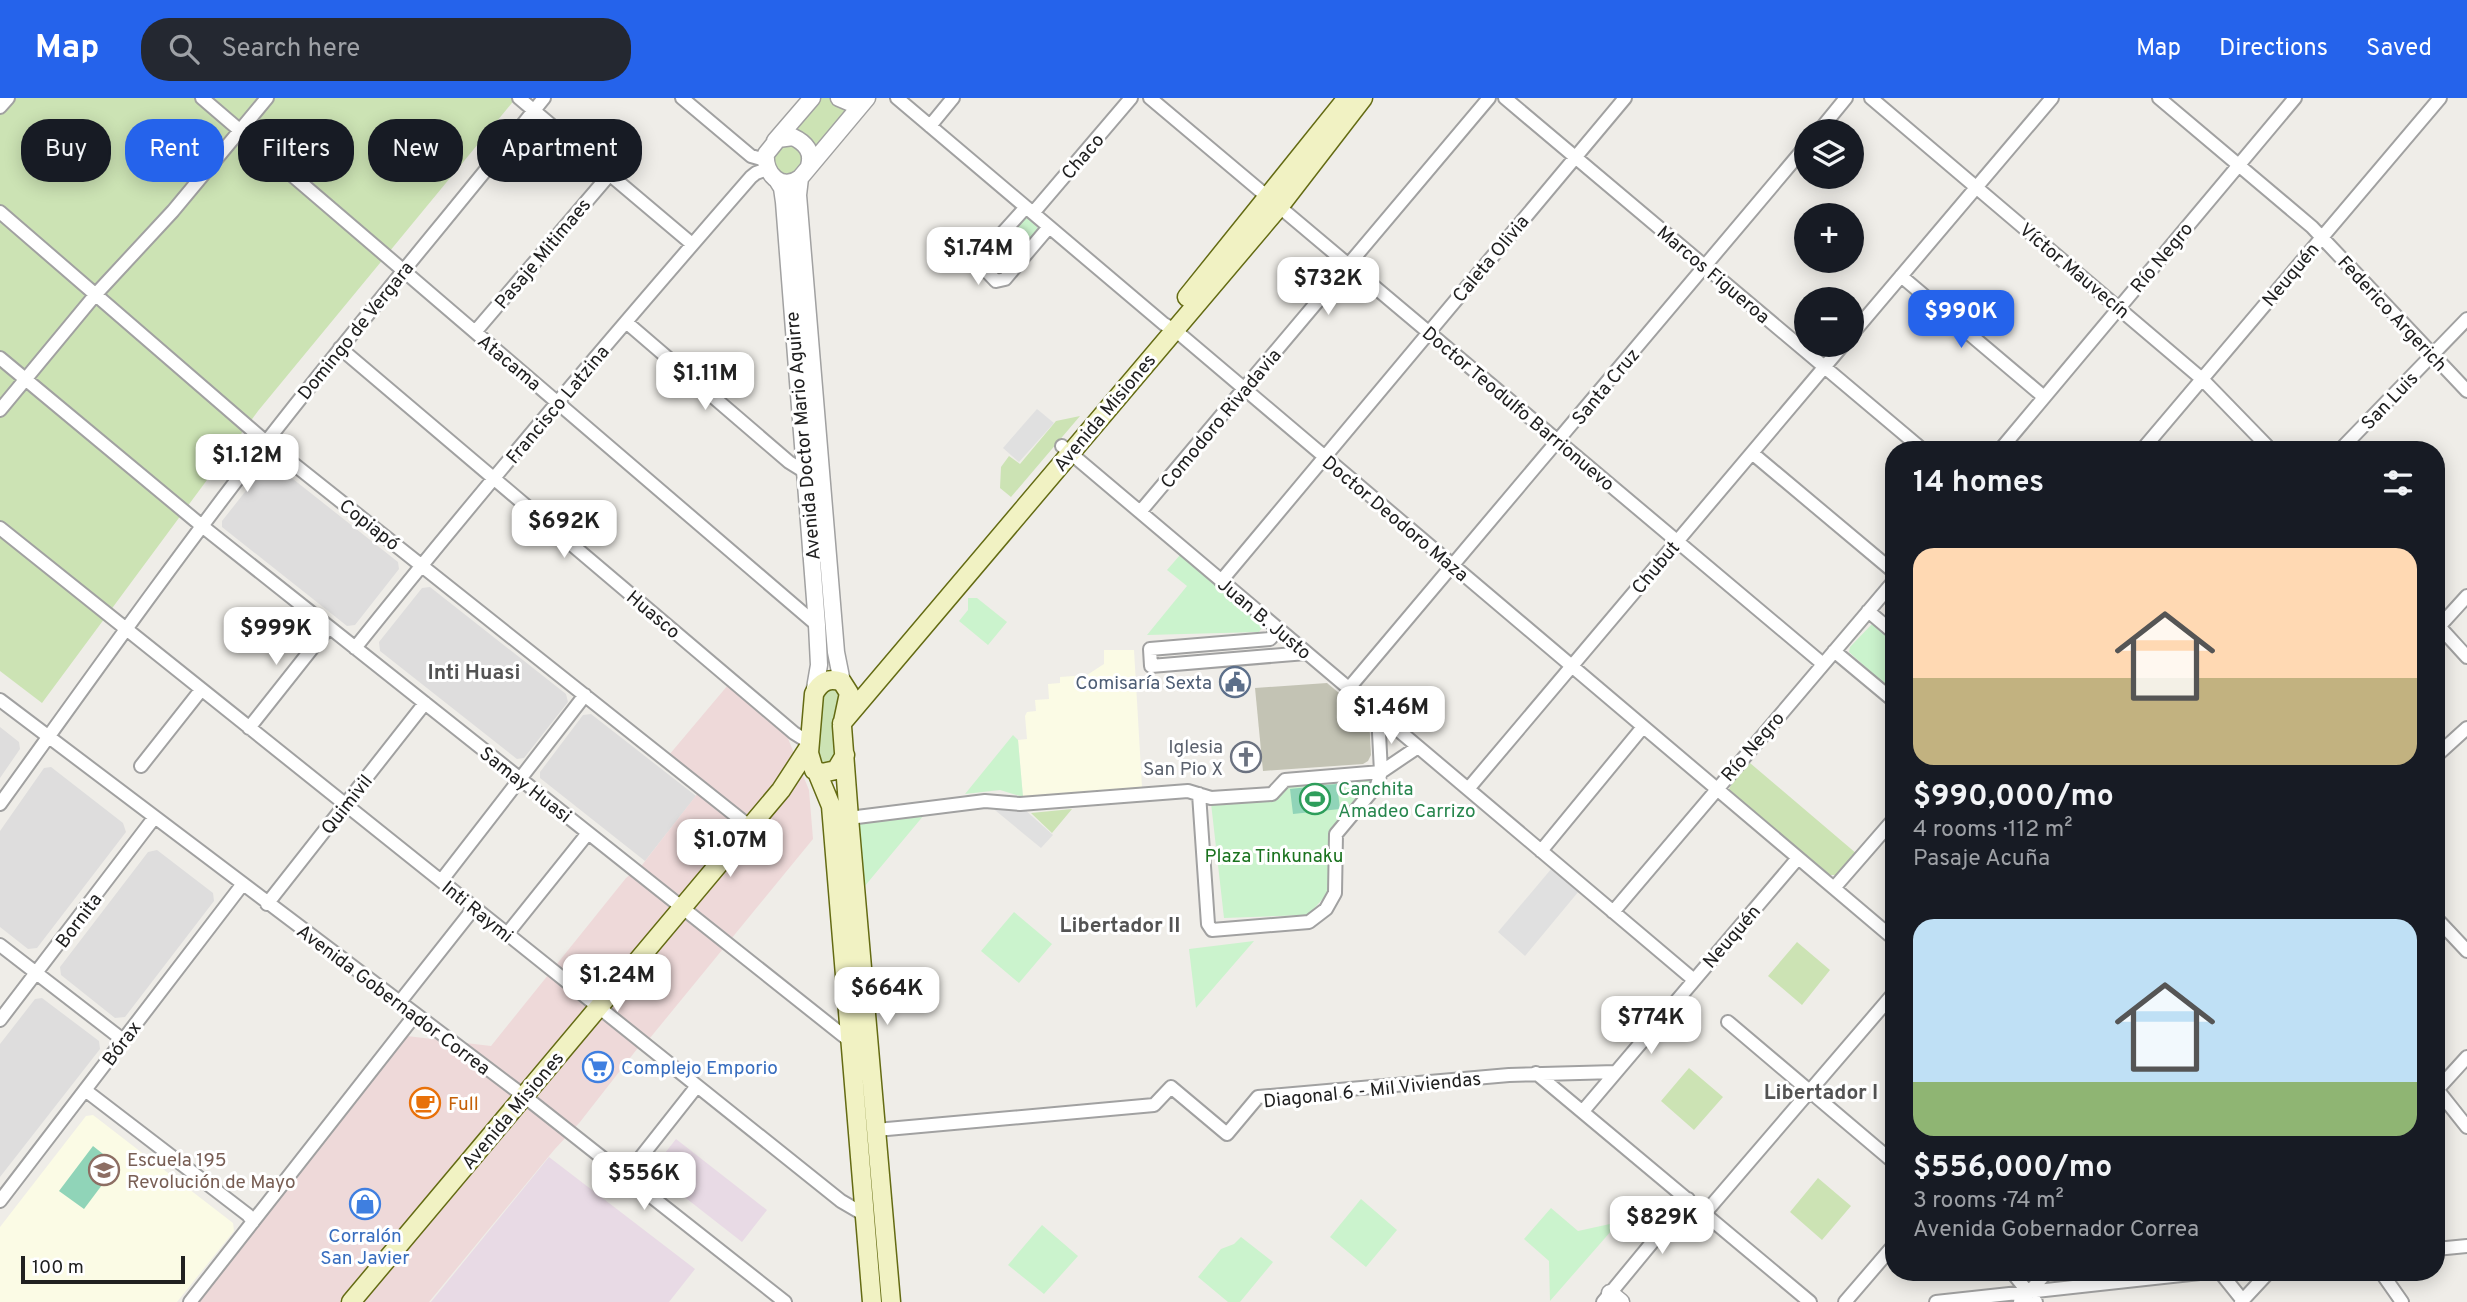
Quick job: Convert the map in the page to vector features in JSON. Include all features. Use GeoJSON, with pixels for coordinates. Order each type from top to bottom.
{"type":"FeatureCollection","features":[{"type":"Feature","properties":{"kind":"main road","name":"Avenida Misiones"},"geometry":{"type":"LineString","coordinates":[[1274,202],[1347,98]]}},
{"type":"Feature","properties":{"kind":"main road","name":"Avenida Misiones"},"geometry":{"type":"LineString","coordinates":[[842,723],[1066,449],[1363,98]]}},
{"type":"Feature","properties":{"kind":"main road","name":"Avenida Misiones"},"geometry":{"type":"LineString","coordinates":[[814,694],[819,685],[827,680],[859,681],[867,676],[1066,449]]}},
{"type":"Feature","properties":{"kind":"main road"},"geometry":{"type":"LineString","coordinates":[[843,682],[849,689],[842,723],[891,1302]]}},
{"type":"Feature","properties":{"kind":"main road"},"geometry":{"type":"LineString","coordinates":[[814,694],[811,764],[831,806],[872,1302]]}},
{"type":"Feature","properties":{"kind":"main road","name":"Avenida Misiones"},"geometry":{"type":"LineString","coordinates":[[351,1302],[781,790],[810,745]]}},
{"type":"Feature","properties":{"kind":"main road","name":"Avenida Misiones"},"geometry":{"type":"LineString","coordinates":[[781,790],[804,775],[836,770],[845,755]]}},
{"type":"Feature","properties":{"kind":"street"},"geometry":{"type":"LineString","coordinates":[[0,107],[8,98]]}},
{"type":"Feature","properties":{"kind":"street","name":"Atacama"},"geometry":{"type":"LineString","coordinates":[[202,98],[238,129]]}},
{"type":"Feature","properties":{"kind":"street"},"geometry":{"type":"LineString","coordinates":[[250,119],[267,98]]}},
{"type":"Feature","properties":{"kind":"street"},"geometry":{"type":"LineString","coordinates":[[519,98],[545,119]]}},
{"type":"Feature","properties":{"kind":"street","name":"Domingo de Vergara"},"geometry":{"type":"LineString","coordinates":[[0,804],[266,442],[544,98]]}},
{"type":"Feature","properties":{"kind":"street"},"geometry":{"type":"LineString","coordinates":[[682,98],[751,156],[789,183],[804,172],[866,99]]}},
{"type":"Feature","properties":{"kind":"street"},"geometry":{"type":"LineString","coordinates":[[770,170],[766,153],[812,98]]}},
{"type":"Feature","properties":{"kind":"street"},"geometry":{"type":"LineString","coordinates":[[839,98],[853,104],[866,99]]}},
{"type":"Feature","properties":{"kind":"street","name":"Doctor Deodoro Maza"},"geometry":{"type":"LineString","coordinates":[[897,98],[1885,931]]}},
{"type":"Feature","properties":{"kind":"street"},"geometry":{"type":"LineString","coordinates":[[930,126],[953,98]]}},
{"type":"Feature","properties":{"kind":"street","name":"Chaco"},"geometry":{"type":"LineString","coordinates":[[1049,227],[1004,279],[996,281],[978,262],[1131,98]]}},
{"type":"Feature","properties":{"kind":"street","name":"Doctor Teodulfo Barrionuevo"},"geometry":{"type":"LineString","coordinates":[[1150,98],[1823,664]]}},
{"type":"Feature","properties":{"kind":"street","name":"Comodoro Rivadavia"},"geometry":{"type":"LineString","coordinates":[[1140,512],[1489,98]]}},
{"type":"Feature","properties":{"kind":"street","name":"Marcos Figueroa"},"geometry":{"type":"LineString","coordinates":[[1505,98],[1912,441]]}},
{"type":"Feature","properties":{"kind":"street","name":"Caleta Olivia"},"geometry":{"type":"LineString","coordinates":[[1221,580],[1625,98]]}},
{"type":"Feature","properties":{"kind":"street"},"geometry":{"type":"LineString","coordinates":[[1829,119],[1846,98]]}},
{"type":"Feature","properties":{"kind":"street","name":"Víctor Mauvecín"},"geometry":{"type":"LineString","coordinates":[[1871,98],[2202,379],[2262,441]]}},
{"type":"Feature","properties":{"kind":"street"},"geometry":{"type":"LineString","coordinates":[[1864,320],[2052,98]]}},
{"type":"Feature","properties":{"kind":"street","name":"Federico Argerich"},"geometry":{"type":"LineString","coordinates":[[2159,98],[2321,237],[2467,391]]}},
{"type":"Feature","properties":{"kind":"street","name":"Río Negro"},"geometry":{"type":"LineString","coordinates":[[2007,441],[2295,98]]}},
{"type":"Feature","properties":{"kind":"street","name":"Neuquén"},"geometry":{"type":"LineString","coordinates":[[2150,441],[2440,98]]}},
{"type":"Feature","properties":{"kind":"street"},"geometry":{"type":"LineString","coordinates":[[0,410],[96,294],[173,211],[238,133]]}},
{"type":"Feature","properties":{"kind":"street"},"geometry":{"type":"LineString","coordinates":[[774,142],[786,137],[800,141],[808,149],[810,156],[804,172]]}},
{"type":"Feature","properties":{"kind":"street","name":"Santa Cruz"},"geometry":{"type":"LineString","coordinates":[[1349,688],[1794,160]]}},
{"type":"Feature","properties":{"kind":"street","name":"Francisco Latzina"},"geometry":{"type":"LineString","coordinates":[[355,648],[692,244],[751,177],[770,170]]}},
{"type":"Feature","properties":{"kind":"street","name":"Avenida Doctor Mario Aguirre"},"geometry":{"type":"LineString","coordinates":[[770,170],[782,188],[784,202],[817,625],[819,665],[814,694]]}},
{"type":"Feature","properties":{"kind":"street","name":"Avenida Doctor Mario Aguirre"},"geometry":{"type":"LineString","coordinates":[[804,172],[798,195],[836,652],[843,682]]}},
{"type":"Feature","properties":{"kind":"street","name":"Atacama"},"geometry":{"type":"LineString","coordinates":[[300,182],[817,625]]}},
{"type":"Feature","properties":{"kind":"street","name":"Pasaje Mitimaes"},"geometry":{"type":"LineString","coordinates":[[475,332],[603,182]]}},
{"type":"Feature","properties":{"kind":"street"},"geometry":{"type":"LineString","coordinates":[[619,182],[692,244]]}},
{"type":"Feature","properties":{"kind":"street","name":"Copiapó"},"geometry":{"type":"LineString","coordinates":[[0,212],[266,442],[750,826]]}},
{"type":"Feature","properties":{"kind":"street"},"geometry":{"type":"LineString","coordinates":[[1900,276],[2044,397]]}},
{"type":"Feature","properties":{"kind":"street","name":"San Luis"},"geometry":{"type":"LineString","coordinates":[[2349,441],[2467,319]]}},
{"type":"Feature","properties":{"kind":"street"},"geometry":{"type":"LineString","coordinates":[[626,322],[789,462],[805,472]]}},
{"type":"Feature","properties":{"kind":"street","name":"Huasco"},"geometry":{"type":"LineString","coordinates":[[340,348],[810,745]]}},
{"type":"Feature","properties":{"kind":"street","name":"Chubut"},"geometry":{"type":"LineString","coordinates":[[1468,789],[1833,357]]}},
{"type":"Feature","properties":{"kind":"street","name":"Samay Huasi"},"geometry":{"type":"LineString","coordinates":[[0,358],[202,526],[850,1041]]}},
{"type":"Feature","properties":{"kind":"street","name":"Juan B. Justo"},"geometry":{"type":"LineString","coordinates":[[1066,449],[1694,980]]}},
{"type":"Feature","properties":{"kind":"street"},"geometry":{"type":"LineString","coordinates":[[1752,453],[1885,564]]}},
{"type":"Feature","properties":{"kind":"street","name":"Inti Raymi"},"geometry":{"type":"LineString","coordinates":[[0,528],[841,1201],[865,1215]]}},
{"type":"Feature","properties":{"kind":"street","name":"Río Negro"},"geometry":{"type":"LineString","coordinates":[[1613,912],[1885,591]]}},
{"type":"Feature","properties":{"kind":"street"},"geometry":{"type":"LineString","coordinates":[[2445,619],[2467,596]]}},
{"type":"Feature","properties":{"kind":"street"},"geometry":{"type":"LineString","coordinates":[[1868,611],[1885,625]]}},
{"type":"Feature","properties":{"kind":"street"},"geometry":{"type":"LineString","coordinates":[[250,728],[329,627]]}},
{"type":"Feature","properties":{"kind":"street"},"geometry":{"type":"LineString","coordinates":[[1279,629],[1270,639],[1150,649],[1152,666],[1307,653]]}},
{"type":"Feature","properties":{"kind":"street"},"geometry":{"type":"LineString","coordinates":[[2445,635],[2467,657]]}},
{"type":"Feature","properties":{"kind":"street"},"geometry":{"type":"LineString","coordinates":[[1834,651],[1885,694]]}},
{"type":"Feature","properties":{"kind":"street"},"geometry":{"type":"LineString","coordinates":[[141,766],[201,690]]}},
{"type":"Feature","properties":{"kind":"street"},"geometry":{"type":"LineString","coordinates":[[441,881],[586,695]]}},
{"type":"Feature","properties":{"kind":"street","name":"Avenida Gobernador Correa"},"geometry":{"type":"LineString","coordinates":[[0,700],[524,1096],[785,1302]]}},
{"type":"Feature","properties":{"kind":"street","name":"Quimivil"},"geometry":{"type":"LineString","coordinates":[[267,904],[425,703]]}},
{"type":"Feature","properties":{"kind":"street"},"geometry":{"type":"LineString","coordinates":[[1199,794],[1208,924],[1212,930],[1309,922],[1326,909],[1335,893],[1336,834],[1377,785],[1381,772],[1378,713]]}},
{"type":"Feature","properties":{"kind":"street"},"geometry":{"type":"LineString","coordinates":[[1541,851],[1643,727]]}},
{"type":"Feature","properties":{"kind":"street"},"geometry":{"type":"LineString","coordinates":[[2445,747],[2467,728]]}},
{"type":"Feature","properties":{"kind":"street"},"geometry":{"type":"LineString","coordinates":[[849,818],[985,801],[1020,804],[1188,790],[1211,798],[1272,793],[1285,780],[1381,772],[1418,747]]}},
{"type":"Feature","properties":{"kind":"street","name":"Bornita"},"geometry":{"type":"LineString","coordinates":[[0,1020],[154,818]]}},
{"type":"Feature","properties":{"kind":"street"},"geometry":{"type":"LineString","coordinates":[[1834,888],[1885,830]]}},
{"type":"Feature","properties":{"kind":"street"},"geometry":{"type":"LineString","coordinates":[[508,934],[588,833]]}},
{"type":"Feature","properties":{"kind":"street","name":"Neuquén"},"geometry":{"type":"LineString","coordinates":[[1583,1111],[1798,858]]}},
{"type":"Feature","properties":{"kind":"street","name":"Bórax"},"geometry":{"type":"LineString","coordinates":[[0,1201],[242,885]]}},
{"type":"Feature","properties":{"kind":"street"},"geometry":{"type":"LineString","coordinates":[[399,1003],[474,908]]}},
{"type":"Feature","properties":{"kind":"street"},"geometry":{"type":"LineString","coordinates":[[2445,928],[2467,951]]}},
{"type":"Feature","properties":{"kind":"street"},"geometry":{"type":"LineString","coordinates":[[0,945],[123,1040]]}},
{"type":"Feature","properties":{"kind":"street"},"geometry":{"type":"LineString","coordinates":[[1705,1213],[1885,1004]]}},
{"type":"Feature","properties":{"kind":"street"},"geometry":{"type":"LineString","coordinates":[[190,1302],[415,1015]]}},
{"type":"Feature","properties":{"kind":"street"},"geometry":{"type":"LineString","coordinates":[[1728,1022],[1885,1155]]}},
{"type":"Feature","properties":{"kind":"street"},"geometry":{"type":"LineString","coordinates":[[2445,1080],[2467,1057]]}},
{"type":"Feature","properties":{"kind":"street","name":"Diagonal 6 - Mil Viviendas"},"geometry":{"type":"LineString","coordinates":[[876,1130],[1154,1105],[1171,1087],[1227,1134],[1258,1097],[1536,1073],[1616,1072]]}},
{"type":"Feature","properties":{"kind":"street"},"geometry":{"type":"LineString","coordinates":[[1536,1073],[1811,1302]]}},
{"type":"Feature","properties":{"kind":"street"},"geometry":{"type":"LineString","coordinates":[[626,1176],[697,1086]]}},
{"type":"Feature","properties":{"kind":"street"},"geometry":{"type":"LineString","coordinates":[[85,1090],[248,1215],[253,1222]]}},
{"type":"Feature","properties":{"kind":"street"},"geometry":{"type":"LineString","coordinates":[[2445,1100],[2467,1127]]}},
{"type":"Feature","properties":{"kind":"street"},"geometry":{"type":"LineString","coordinates":[[1611,1299],[1688,1199]]}},
{"type":"Feature","properties":{"kind":"street"},"geometry":{"type":"LineString","coordinates":[[2445,1248],[2467,1246]]}},
{"type":"Feature","properties":{"kind":"street"},"geometry":{"type":"LineString","coordinates":[[1845,1302],[1885,1255]]}},
{"type":"Feature","properties":{"kind":"street"},"geometry":{"type":"LineString","coordinates":[[2017,1281],[2028,1299]]}},
{"type":"Feature","properties":{"kind":"street"},"geometry":{"type":"LineString","coordinates":[[2028,1299],[2041,1281]]}},
{"type":"Feature","properties":{"kind":"street"},"geometry":{"type":"LineString","coordinates":[[1936,1302],[2028,1299],[2149,1281]]}},
{"type":"Feature","properties":{"kind":"street"},"geometry":{"type":"LineString","coordinates":[[2227,1281],[2243,1301],[2261,1281]]}},
{"type":"Feature","properties":{"kind":"street"},"geometry":{"type":"LineString","coordinates":[[2387,1281],[2402,1302]]}},
{"type":"Feature","properties":{"kind":"shaded area"},"geometry":{"type":"Polygon","coordinates":[[[1037,409],[1054,423],[1019,462],[1003,448],[1037,409]]]}},
{"type":"Feature","properties":{"kind":"shaded area"},"geometry":{"type":"Polygon","coordinates":[[[267,464],[274,464],[398,562],[399,569],[355,625],[347,626],[222,527],[222,521],[267,464]]]}},
{"type":"Feature","properties":{"kind":"shaded area"},"geometry":{"type":"Polygon","coordinates":[[[430,587],[566,694],[568,702],[524,758],[517,759],[380,651],[379,642],[422,588],[430,587]]]}},
{"type":"Feature","properties":{"kind":"shaded area"},"geometry":{"type":"Polygon","coordinates":[[[1104,650],[1134,650],[1142,787],[1023,797],[1018,740],[1027,739],[1027,712],[1036,711],[1035,700],[1049,699],[1048,684],[1060,683],[1060,677],[1087,675],[1104,664],[1104,650]]]}},
{"type":"Feature","properties":{"kind":"shaded area"},"geometry":{"type":"Polygon","coordinates":[[[1327,683],[1369,718],[1371,755],[1368,761],[1363,764],[1263,771],[1255,688],[1327,683]]]}},
{"type":"Feature","properties":{"kind":"shaded area"},"geometry":{"type":"Polygon","coordinates":[[[728,685],[787,736],[809,790],[813,839],[429,1302],[198,1302],[407,1036],[491,1046],[626,878],[642,865],[698,793],[669,755],[728,685]]]}},
{"type":"Feature","properties":{"kind":"shaded area"},"geometry":{"type":"Polygon","coordinates":[[[591,714],[696,796],[645,861],[540,778],[540,772],[583,715],[591,714]]]}},
{"type":"Feature","properties":{"kind":"shaded area"},"geometry":{"type":"Polygon","coordinates":[[[0,727],[19,742],[20,749],[0,778],[0,727]]]}},
{"type":"Feature","properties":{"kind":"shaded area"},"geometry":{"type":"Polygon","coordinates":[[[51,767],[123,823],[126,832],[37,948],[28,949],[0,927],[0,831],[44,768],[51,767]]]}},
{"type":"Feature","properties":{"kind":"shaded area"},"geometry":{"type":"Polygon","coordinates":[[[990,806],[1024,809],[1053,835],[1041,848],[990,806]]]}},
{"type":"Feature","properties":{"kind":"shaded area"},"geometry":{"type":"Polygon","coordinates":[[[157,850],[213,893],[214,901],[125,1017],[115,1018],[61,975],[60,967],[148,852],[157,850]]]}},
{"type":"Feature","properties":{"kind":"shaded area"},"geometry":{"type":"Polygon","coordinates":[[[1552,868],[1579,891],[1525,956],[1498,932],[1552,868]]]}},
{"type":"Feature","properties":{"kind":"shaded area"},"geometry":{"type":"Polygon","coordinates":[[[42,998],[99,1041],[100,1049],[0,1177],[0,1044],[35,999],[42,998]]]}},
{"type":"Feature","properties":{"kind":"shaded area","name":"Escuela 195 Revolución de Mayo"},"geometry":{"type":"Polygon","coordinates":[[[93,1115],[233,1223],[234,1231],[177,1302],[0,1302],[0,1227],[86,1116],[93,1115]]]}},
{"type":"Feature","properties":{"kind":"shaded area"},"geometry":{"type":"Polygon","coordinates":[[[676,1139],[767,1210],[742,1242],[655,1174],[654,1167],[676,1139]]]}},
{"type":"Feature","properties":{"kind":"shaded area"},"geometry":{"type":"Polygon","coordinates":[[[549,1157],[695,1269],[669,1302],[431,1302],[549,1157]]]}},
{"type":"Feature","properties":{"kind":"green space"},"geometry":{"type":"Polygon","coordinates":[[[0,98],[516,98],[499,119],[477,119],[477,145],[463,162],[463,119],[368,119],[368,182],[447,182],[258,411],[42,703],[0,671],[0,98]]]}},
{"type":"Feature","properties":{"kind":"green space"},"geometry":{"type":"Polygon","coordinates":[[[818,98],[832,98],[853,107],[816,150],[790,130],[818,98]]]}},
{"type":"Feature","properties":{"kind":"green space"},"geometry":{"type":"Polygon","coordinates":[[[788,144],[799,148],[803,159],[799,170],[788,174],[777,170],[773,159],[777,148],[788,144]]]}},
{"type":"Feature","properties":{"kind":"green space"},"geometry":{"type":"Polygon","coordinates":[[[1027,218],[1037,227],[1037,235],[1003,274],[996,274],[986,264],[985,258],[1020,219],[1027,218]]]}},
{"type":"Feature","properties":{"kind":"green space"},"geometry":{"type":"Polygon","coordinates":[[[1080,416],[1011,497],[1000,488],[1001,467],[1009,456],[1020,464],[1056,421],[1080,416]]]}},
{"type":"Feature","properties":{"kind":"green space"},"geometry":{"type":"Polygon","coordinates":[[[1180,555],[1261,622],[1262,628],[1259,632],[1147,635],[1187,586],[1167,570],[1180,555]]]}},
{"type":"Feature","properties":{"kind":"green space"},"geometry":{"type":"Polygon","coordinates":[[[968,598],[977,598],[1007,622],[988,645],[959,621],[968,610],[968,598]]]}},
{"type":"Feature","properties":{"kind":"green space"},"geometry":{"type":"Polygon","coordinates":[[[1872,624],[1877,624],[1885,631],[1885,685],[1849,652],[1850,647],[1872,624]]]}},
{"type":"Feature","properties":{"kind":"green space"},"geometry":{"type":"Polygon","coordinates":[[[827,688],[840,689],[834,741],[837,756],[829,767],[815,762],[821,697],[827,688]]]}},
{"type":"Feature","properties":{"kind":"green space"},"geometry":{"type":"Polygon","coordinates":[[[1013,735],[1018,740],[1023,797],[1000,790],[965,794],[1013,735]]]}},
{"type":"Feature","properties":{"kind":"green space"},"geometry":{"type":"Polygon","coordinates":[[[1750,763],[1857,854],[1839,875],[1830,875],[1732,793],[1729,789],[1731,785],[1750,763]]]}},
{"type":"Feature","properties":{"kind":"green space","name":"Plaza Tinkunaku"},"geometry":{"type":"Polygon","coordinates":[[[1370,778],[1372,784],[1331,834],[1330,891],[1308,915],[1224,918],[1211,803],[1273,798],[1290,785],[1370,778]]]}},
{"type":"Feature","properties":{"kind":"green space","name":"Canchita Amadeo Carrizo"},"geometry":{"type":"Polygon","coordinates":[[[1337,784],[1340,809],[1293,814],[1290,789],[1337,784]]]}},
{"type":"Feature","properties":{"kind":"green space"},"geometry":{"type":"Polygon","coordinates":[[[1072,809],[1052,833],[1031,813],[1072,809]]]}},
{"type":"Feature","properties":{"kind":"green space"},"geometry":{"type":"Polygon","coordinates":[[[924,815],[864,887],[857,827],[863,822],[924,815]]]}},
{"type":"Feature","properties":{"kind":"green space"},"geometry":{"type":"Polygon","coordinates":[[[1014,912],[1052,944],[1019,983],[981,951],[1014,912]]]}},
{"type":"Feature","properties":{"kind":"green space"},"geometry":{"type":"Polygon","coordinates":[[[1254,941],[1196,1008],[1189,949],[1254,941]]]}},
{"type":"Feature","properties":{"kind":"green space"},"geometry":{"type":"Polygon","coordinates":[[[1797,942],[1830,970],[1802,1005],[1768,976],[1797,942]]]}},
{"type":"Feature","properties":{"kind":"green space"},"geometry":{"type":"Polygon","coordinates":[[[1689,1068],[1723,1097],[1694,1130],[1661,1101],[1689,1068]]]}},
{"type":"Feature","properties":{"kind":"green space"},"geometry":{"type":"Polygon","coordinates":[[[93,1146],[117,1165],[84,1209],[59,1191],[93,1146]]]}},
{"type":"Feature","properties":{"kind":"green space"},"geometry":{"type":"Polygon","coordinates":[[[1818,1178],[1851,1206],[1822,1240],[1790,1212],[1818,1178]]]}},
{"type":"Feature","properties":{"kind":"green space"},"geometry":{"type":"Polygon","coordinates":[[[1361,1199],[1397,1230],[1366,1267],[1330,1237],[1361,1199]]]}},
{"type":"Feature","properties":{"kind":"green space"},"geometry":{"type":"Polygon","coordinates":[[[1551,1208],[1578,1231],[1619,1222],[1550,1301],[1549,1261],[1524,1239],[1551,1208]]]}},
{"type":"Feature","properties":{"kind":"green space"},"geometry":{"type":"Polygon","coordinates":[[[1042,1225],[1078,1256],[1044,1294],[1008,1265],[1042,1225]]]}},
{"type":"Feature","properties":{"kind":"green space"},"geometry":{"type":"Polygon","coordinates":[[[1241,1237],[1273,1262],[1240,1302],[1228,1302],[1198,1277],[1221,1249],[1234,1244],[1241,1237]]]}},
{"type":"Feature","properties":{"kind":"place","name":"Comisaría Sexta"},"geometry":{"type":"Point","coordinates":[1235,682]}},
{"type":"Feature","properties":{"kind":"place","name":"Iglesia San Pio X"},"geometry":{"type":"Point","coordinates":[1246,757]}},
{"type":"Feature","properties":{"kind":"place","name":"Canchita Amadeo Carrizo"},"geometry":{"type":"Point","coordinates":[1315,799]}},
{"type":"Feature","properties":{"kind":"place","name":"Complejo Emporio"},"geometry":{"type":"Point","coordinates":[598,1067]}},
{"type":"Feature","properties":{"kind":"place","name":"Full"},"geometry":{"type":"Point","coordinates":[425,1103]}},
{"type":"Feature","properties":{"kind":"place","name":"Escuela 195 Revolución de Mayo"},"geometry":{"type":"Point","coordinates":[104,1170]}},
{"type":"Feature","properties":{"kind":"place","name":"Corralón San Javier"},"geometry":{"type":"Point","coordinates":[365,1204]}},
{"type":"Feature","properties":{"kind":"district","name":"Inti Huasi"},"geometry":{"type":"Point","coordinates":[474,672]}},
{"type":"Feature","properties":{"kind":"district","name":"Libertador II"},"geometry":{"type":"Point","coordinates":[1120,925]}},
{"type":"Feature","properties":{"kind":"district","name":"Libertador I"},"geometry":{"type":"Point","coordinates":[1821,1092]}}]}
